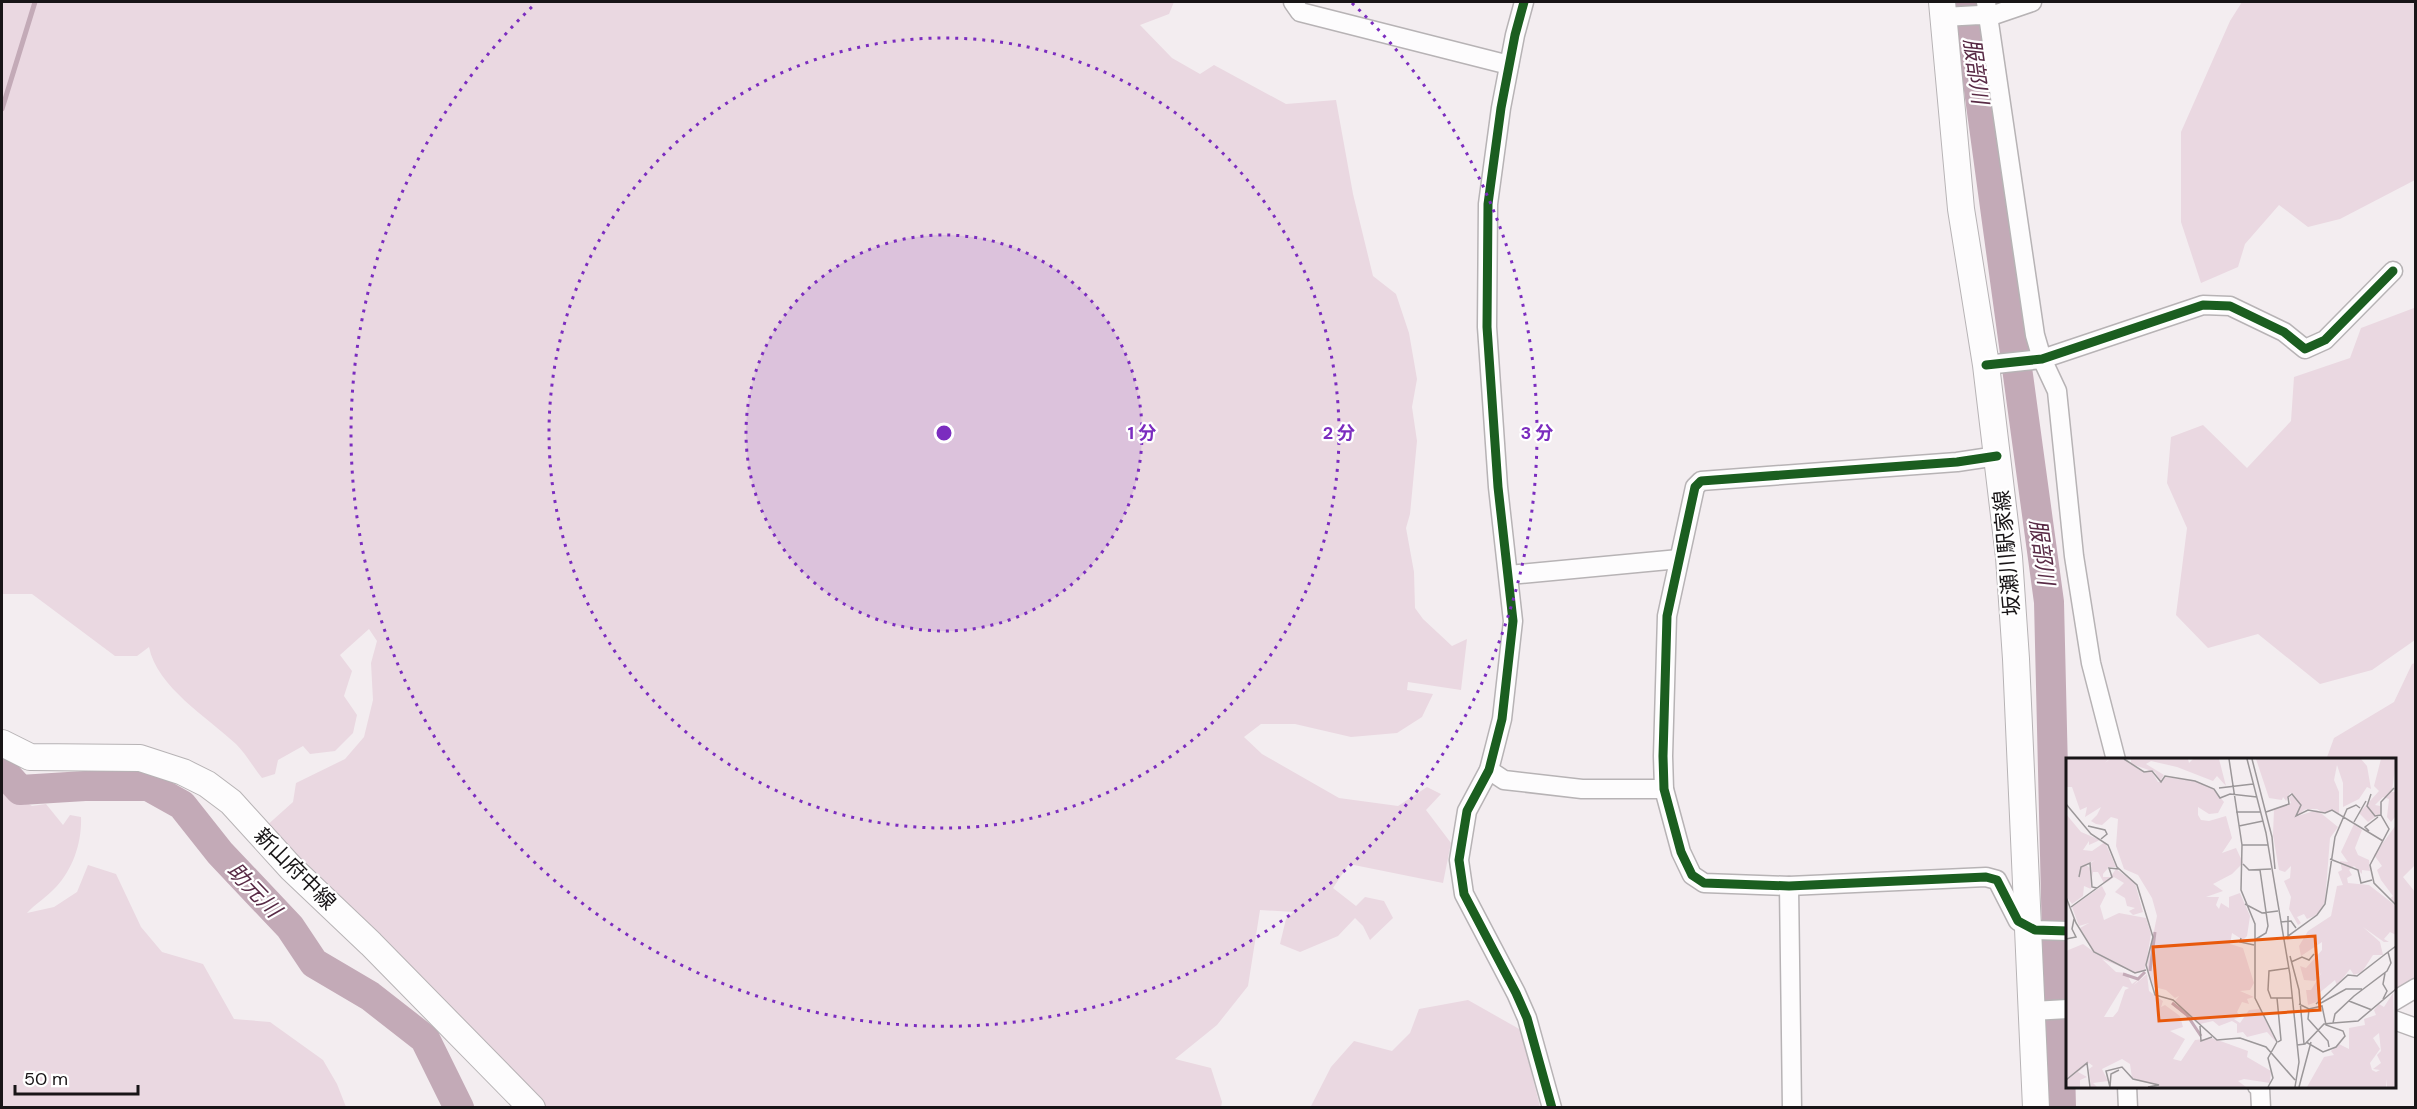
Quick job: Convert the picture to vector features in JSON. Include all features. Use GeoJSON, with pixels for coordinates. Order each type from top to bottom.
{"type":"FeatureCollection","features":[{"type":"Feature","properties":{"kind":"main road","name":"坂瀬川駅家線"},"geometry":{"type":"LineString","coordinates":[[1946,12],[1961,209],[1992,364],[1997,456],[2009,556],[2035,928],[2038,1011],[2036,1107]]}},
{"type":"Feature","properties":{"kind":"main road","name":"新山府中線"},"geometry":{"type":"LineString","coordinates":[[4,745],[30,757],[140,758],[183,772],[207,784],[231,802],[291,868],[371,944],[532,1107]]}},
{"type":"Feature","properties":{"kind":"street"},"geometry":{"type":"LineString","coordinates":[[1293,2],[1300,12],[1509,64]]}},
{"type":"Feature","properties":{"kind":"street"},"geometry":{"type":"LineString","coordinates":[[1524,2],[1509,64],[1488,204],[1487,327],[1498,487],[1513,621],[1502,719],[1489,770],[1467,811],[1459,860],[1464,894],[1527,1017],[1552,1107]]}},
{"type":"Feature","properties":{"kind":"street"},"geometry":{"type":"LineString","coordinates":[[1946,12],[1985,11],[2026,3]]}},
{"type":"Feature","properties":{"kind":"street"},"geometry":{"type":"LineString","coordinates":[[1985,11],[2035,335],[2035,359],[2057,391],[2074,556],[2091,663],[2116,758]]}},
{"type":"Feature","properties":{"kind":"street"},"geometry":{"type":"LineString","coordinates":[[1992,364],[2035,359],[2203,305],[2230,306],[2284,332],[2305,349],[2325,340],[2393,270]]}},
{"type":"Feature","properties":{"kind":"street"},"geometry":{"type":"LineString","coordinates":[[1997,456],[1957,462],[1701,481],[1695,487],[1691,498],[1668,616],[1664,693],[1664,789],[1681,852],[1692,875],[1704,883],[1789,886],[1986,877],[1997,880],[2018,921],[2035,928],[2066,931]]}},
{"type":"Feature","properties":{"kind":"street"},"geometry":{"type":"LineString","coordinates":[[1509,575],[1678,559]]}},
{"type":"Feature","properties":{"kind":"street"},"geometry":{"type":"LineString","coordinates":[[1489,770],[1504,780],[1582,789],[1664,789]]}},
{"type":"Feature","properties":{"kind":"street"},"geometry":{"type":"LineString","coordinates":[[1789,886],[1792,1107]]}},
{"type":"Feature","properties":{"kind":"street"},"geometry":{"type":"LineString","coordinates":[[2396,1000],[2415,988]]}},
{"type":"Feature","properties":{"kind":"street"},"geometry":{"type":"LineString","coordinates":[[2038,1011],[2066,1009]]}},
{"type":"Feature","properties":{"kind":"street"},"geometry":{"type":"LineString","coordinates":[[2396,1021],[2415,1029]]}},
{"type":"Feature","properties":{"kind":"street"},"geometry":{"type":"LineString","coordinates":[[2127,1088],[2128,1107]]}},
{"type":"Feature","properties":{"kind":"street"},"geometry":{"type":"LineString","coordinates":[[2260,1088],[2262,1107]]}},
{"type":"Feature","properties":{"kind":"shaded area"},"geometry":{"type":"Polygon","coordinates":[[[2,2],[1174,2],[1169,14],[1140,25],[1172,58],[1200,74],[1214,65],[1286,104],[1336,100],[1353,194],[1373,276],[1396,294],[1409,333],[1417,379],[1412,407],[1417,441],[1410,514],[1406,528],[1414,572],[1415,608],[1423,619],[1452,646],[1467,639],[1461,690],[1408,682],[1407,690],[1433,694],[1422,717],[1397,733],[1351,737],[1295,724],[1261,724],[1244,737],[1262,754],[1339,798],[1398,806],[1427,787],[1441,794],[1426,810],[1451,843],[1443,883],[1349,864],[1333,888],[1356,906],[1365,897],[1384,901],[1393,918],[1370,940],[1363,926],[1355,918],[1338,936],[1300,952],[1280,944],[1286,919],[1294,912],[1260,910],[1248,986],[1217,1025],[1175,1059],[1211,1068],[1222,1102],[1221,1107],[543,1107],[264,828],[293,802],[296,783],[345,759],[364,737],[373,700],[371,663],[377,641],[369,629],[340,655],[352,671],[344,696],[357,715],[353,733],[335,751],[310,754],[303,746],[278,760],[275,774],[262,778],[236,744],[172,688],[154,662],[149,647],[137,656],[115,656],[32,594],[2,594],[2,2]]]}},
{"type":"Feature","properties":{"kind":"shaded area"},"geometry":{"type":"Polygon","coordinates":[[[2242,2],[2415,2],[2415,180],[2340,219],[2308,227],[2279,205],[2245,244],[2238,267],[2201,283],[2181,222],[2181,132],[2230,21],[2242,2]]]}},
{"type":"Feature","properties":{"kind":"shaded area"},"geometry":{"type":"Polygon","coordinates":[[[2415,304],[2415,640],[2372,670],[2320,684],[2258,634],[2208,648],[2176,615],[2187,528],[2167,483],[2171,437],[2203,425],[2247,468],[2291,421],[2294,377],[2350,358],[2361,328],[2414,308],[2415,304]]]}},
{"type":"Feature","properties":{"kind":"shaded area"},"geometry":{"type":"Polygon","coordinates":[[[2415,663],[2415,865],[2403,877],[2415,892],[2415,982],[2396,993],[2396,758],[2327,758],[2334,738],[2394,702],[2412,664],[2415,663]]]}},
{"type":"Feature","properties":{"kind":"shaded area"},"geometry":{"type":"Polygon","coordinates":[[[2,787],[32,806],[46,804],[63,825],[70,815],[81,817],[78,845],[72,864],[52,891],[27,913],[54,907],[77,892],[88,865],[116,874],[141,927],[162,952],[203,964],[234,1019],[270,1022],[323,1060],[337,1084],[346,1107],[2,1107],[2,787]]]}},
{"type":"Feature","properties":{"kind":"shaded area"},"geometry":{"type":"Polygon","coordinates":[[[1468,1000],[1521,1030],[1540,1107],[1310,1108],[1331,1067],[1354,1041],[1392,1051],[1410,1033],[1419,1009],[1468,1000]]]}},
{"type":"Feature","properties":{"kind":"waterway"},"geometry":{"type":"LineString","coordinates":[[2,109],[35,2]]}},
{"type":"Feature","properties":{"kind":"waterway","name":"服部川"},"geometry":{"type":"LineString","coordinates":[[1967,2],[2049,602],[2061,1108]]}},
{"type":"Feature","properties":{"kind":"waterway","name":"助元川"},"geometry":{"type":"LineString","coordinates":[[2,770],[20,790],[85,786],[148,786],[182,805],[220,853],[290,927],[314,963],[370,996],[425,1039],[459,1108]]}},
{"type":"Feature","properties":{"kind":"cycle path"},"geometry":{"type":"LineString","coordinates":[[1524,2],[1501,108],[1488,204],[1487,327],[1498,487],[1513,621],[1502,719],[1489,770],[1467,811],[1459,860],[1464,894],[1527,1018],[1552,1108]]}},
{"type":"Feature","properties":{"kind":"cycle path"},"geometry":{"type":"LineString","coordinates":[[1986,365],[2042,359],[2203,305],[2230,306],[2284,332],[2305,349],[2325,340],[2393,271]]}},
{"type":"Feature","properties":{"kind":"cycle path"},"geometry":{"type":"LineString","coordinates":[[1997,456],[1957,462],[1701,481],[1695,487],[1667,616],[1664,789],[1681,852],[1692,875],[1704,883],[1789,886],[1986,877],[1997,880],[2018,921],[2035,930],[2066,931]]}}]}
